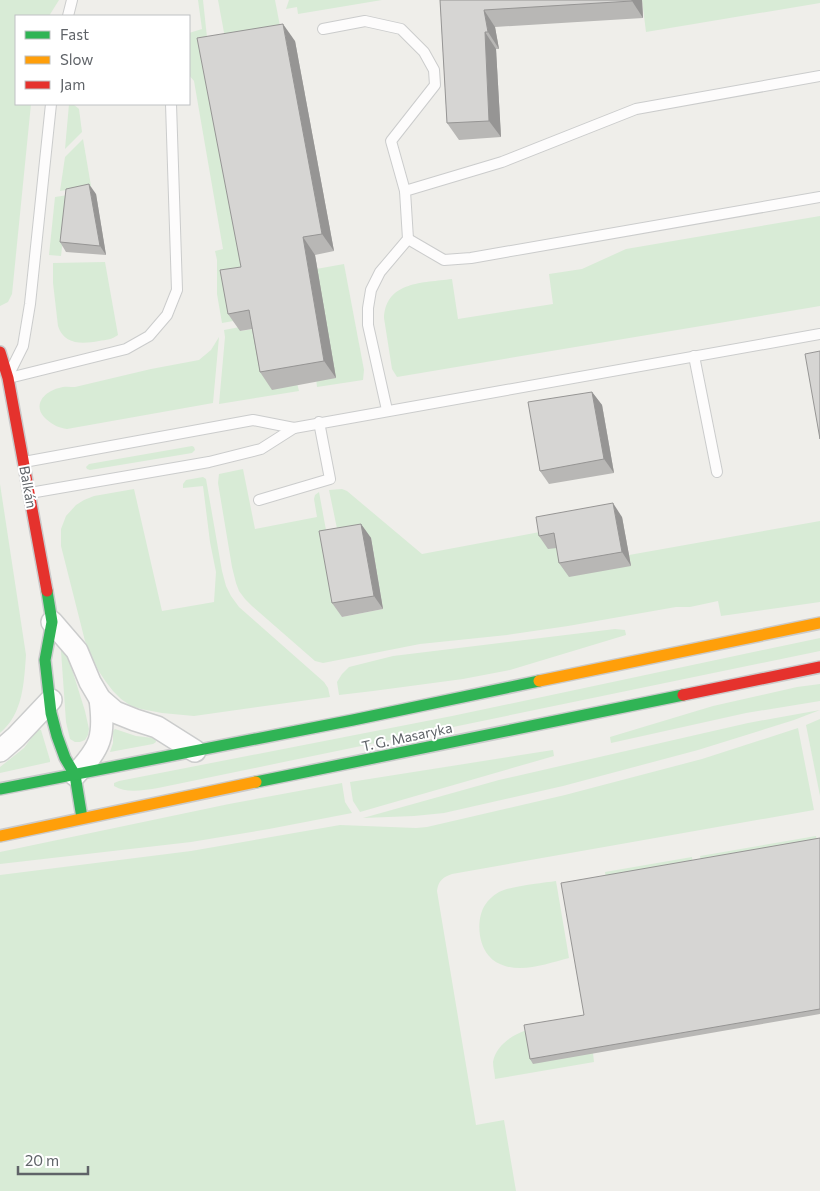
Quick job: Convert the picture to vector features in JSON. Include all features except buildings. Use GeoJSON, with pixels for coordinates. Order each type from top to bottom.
{"type":"FeatureCollection","features":[{"type":"Feature","properties":{"kind":"street","name":"Balkán"},"geometry":{"type":"LineString","coordinates":[[0,352],[8,378],[52,622],[45,660],[51,713],[56,736],[65,758],[75,775],[82,818]]}},
{"type":"Feature","properties":{"kind":"street"},"geometry":{"type":"LineString","coordinates":[[52,622],[77,650],[90,682],[100,699],[115,712],[157,727],[195,751]]}},
{"type":"Feature","properties":{"kind":"street","name":"T. G. Masaryka"},"geometry":{"type":"LineString","coordinates":[[0,789],[352,720],[820,623]]}},
{"type":"Feature","properties":{"kind":"street","name":"T. G. Masaryka"},"geometry":{"type":"LineString","coordinates":[[0,836],[820,667]]}},
{"type":"Feature","properties":{"kind":"street"},"geometry":{"type":"LineString","coordinates":[[75,775],[97,748],[102,735],[103,721],[100,699]]}},
{"type":"Feature","properties":{"kind":"street"},"geometry":{"type":"LineString","coordinates":[[0,751],[51,700]]}},
{"type":"Feature","properties":{"kind":"lane"},"geometry":{"type":"LineString","coordinates":[[68,15],[72,0]]}},
{"type":"Feature","properties":{"kind":"lane"},"geometry":{"type":"LineString","coordinates":[[323,29],[365,21],[401,29],[424,52],[434,70],[435,85],[391,141],[405,191],[408,239],[380,272],[371,290],[368,308],[368,325],[387,410]]}},
{"type":"Feature","properties":{"kind":"lane"},"geometry":{"type":"LineString","coordinates":[[405,191],[502,162],[636,109],[820,76]]}},
{"type":"Feature","properties":{"kind":"lane"},"geometry":{"type":"LineString","coordinates":[[8,378],[23,346],[30,304],[51,105]]}},
{"type":"Feature","properties":{"kind":"lane"},"geometry":{"type":"LineString","coordinates":[[8,378],[126,349],[149,336],[167,315],[177,290],[171,105]]}},
{"type":"Feature","properties":{"kind":"lane"},"geometry":{"type":"LineString","coordinates":[[408,239],[444,260],[471,258],[820,197]]}},
{"type":"Feature","properties":{"kind":"lane"},"geometry":{"type":"LineString","coordinates":[[30,493],[209,462],[261,449],[294,428],[319,422],[820,334]]}},
{"type":"Feature","properties":{"kind":"lane"},"geometry":{"type":"LineString","coordinates":[[694,356],[717,472]]}},
{"type":"Feature","properties":{"kind":"lane"},"geometry":{"type":"LineString","coordinates":[[24,462],[253,420],[294,428]]}},
{"type":"Feature","properties":{"kind":"lane"},"geometry":{"type":"LineString","coordinates":[[260,500],[330,479],[319,422]]}},
{"type":"Feature","properties":{"kind":"green space"},"geometry":{"type":"Polygon","coordinates":[[[0,0],[59,0],[50,15],[15,15],[15,105],[31,105],[12,294],[8,302],[0,306],[0,0]]]}},
{"type":"Feature","properties":{"kind":"green space"},"geometry":{"type":"Polygon","coordinates":[[[198,0],[203,0],[209,56],[249,266],[239,320],[222,323],[217,294],[217,260],[215,251],[223,249],[194,81],[190,76],[190,33],[202,29],[198,0]]]}},
{"type":"Feature","properties":{"kind":"green space"},"geometry":{"type":"Polygon","coordinates":[[[218,0],[275,0],[280,26],[225,38],[218,0]]]}},
{"type":"Feature","properties":{"kind":"green space"},"geometry":{"type":"Polygon","coordinates":[[[289,0],[382,0],[298,14],[297,7],[286,9],[289,0]]]}},
{"type":"Feature","properties":{"kind":"green space"},"geometry":{"type":"Polygon","coordinates":[[[642,0],[820,0],[820,3],[646,32],[642,0]]]}},
{"type":"Feature","properties":{"kind":"green space"},"geometry":{"type":"Polygon","coordinates":[[[69,105],[74,105],[79,109],[82,132],[65,149],[69,105]]]}},
{"type":"Feature","properties":{"kind":"green space"},"geometry":{"type":"Polygon","coordinates":[[[83,139],[91,186],[60,191],[65,157],[83,139]]]}},
{"type":"Feature","properties":{"kind":"green space"},"geometry":{"type":"Polygon","coordinates":[[[68,195],[61,256],[49,255],[55,197],[68,195]]]}},
{"type":"Feature","properties":{"kind":"green space"},"geometry":{"type":"Polygon","coordinates":[[[820,216],[820,306],[397,377],[392,369],[384,318],[386,306],[391,297],[399,290],[408,286],[452,279],[458,319],[553,304],[549,274],[582,269],[626,249],[820,216]]]}},
{"type":"Feature","properties":{"kind":"green space"},"geometry":{"type":"Polygon","coordinates":[[[105,262],[118,335],[93,342],[80,343],[69,340],[58,326],[53,283],[53,263],[105,262]]]}},
{"type":"Feature","properties":{"kind":"green space"},"geometry":{"type":"Polygon","coordinates":[[[344,264],[364,370],[363,380],[317,387],[305,271],[344,264]]]}},
{"type":"Feature","properties":{"kind":"green space"},"geometry":{"type":"Polygon","coordinates":[[[282,324],[299,391],[219,404],[224,330],[240,327],[241,331],[282,324]]]}},
{"type":"Feature","properties":{"kind":"green space"},"geometry":{"type":"Polygon","coordinates":[[[219,337],[213,403],[67,429],[54,425],[42,414],[40,409],[41,400],[53,390],[199,360],[211,350],[219,337]]]}},
{"type":"Feature","properties":{"kind":"green space"},"geometry":{"type":"Polygon","coordinates":[[[192,446],[195,450],[192,453],[90,470],[86,467],[89,464],[192,446]]]}},
{"type":"Feature","properties":{"kind":"green space"},"geometry":{"type":"Polygon","coordinates":[[[243,469],[255,529],[317,517],[314,499],[315,495],[319,492],[342,617],[383,609],[371,538],[340,543],[329,490],[342,489],[347,491],[422,554],[545,531],[564,547],[631,566],[629,555],[820,521],[820,602],[721,616],[718,601],[507,635],[420,644],[323,663],[315,661],[252,606],[239,591],[232,567],[218,483],[219,474],[243,469]]]}},
{"type":"Feature","properties":{"kind":"green space"},"geometry":{"type":"Polygon","coordinates":[[[203,477],[206,479],[222,571],[231,596],[239,607],[324,682],[330,697],[194,716],[162,713],[131,706],[113,691],[98,670],[85,641],[61,546],[61,529],[66,516],[76,505],[94,496],[134,489],[162,611],[214,602],[216,572],[203,486],[183,488],[186,480],[203,477]]]}},
{"type":"Feature","properties":{"kind":"green space"},"geometry":{"type":"Polygon","coordinates":[[[0,484],[26,655],[23,687],[18,707],[8,725],[0,733],[0,484]]]}},
{"type":"Feature","properties":{"kind":"green space"},"geometry":{"type":"Polygon","coordinates":[[[615,629],[625,630],[626,635],[510,670],[463,679],[339,695],[337,682],[349,667],[393,656],[615,629]]]}},
{"type":"Feature","properties":{"kind":"green space"},"geometry":{"type":"Polygon","coordinates":[[[820,638],[820,651],[158,788],[130,791],[114,786],[114,783],[119,781],[452,716],[820,638]]]}},
{"type":"Feature","properties":{"kind":"green space"},"geometry":{"type":"Polygon","coordinates":[[[63,648],[66,650],[89,729],[85,740],[80,742],[70,739],[66,722],[61,651],[63,648]]]}},
{"type":"Feature","properties":{"kind":"green space"},"geometry":{"type":"Polygon","coordinates":[[[820,684],[820,701],[746,713],[611,743],[610,737],[713,706],[797,687],[820,684]]]}},
{"type":"Feature","properties":{"kind":"green space"},"geometry":{"type":"Polygon","coordinates":[[[820,710],[698,750],[563,786],[444,813],[363,818],[499,780],[748,723],[820,710]]]}},
{"type":"Feature","properties":{"kind":"green space"},"geometry":{"type":"Polygon","coordinates":[[[820,719],[820,796],[806,725],[820,719]]]}},
{"type":"Feature","properties":{"kind":"green space"},"geometry":{"type":"Polygon","coordinates":[[[798,728],[814,810],[452,874],[440,882],[437,891],[476,1125],[504,1120],[516,1191],[0,1191],[0,875],[191,851],[340,825],[427,827],[565,795],[702,759],[798,728]]]}},
{"type":"Feature","properties":{"kind":"green space"},"geometry":{"type":"Polygon","coordinates":[[[38,729],[41,730],[50,762],[0,773],[0,767],[24,748],[38,729]]]}},
{"type":"Feature","properties":{"kind":"green space"},"geometry":{"type":"Polygon","coordinates":[[[115,729],[136,736],[155,738],[156,742],[110,752],[113,743],[113,731],[115,729]]]}},
{"type":"Feature","properties":{"kind":"green space"},"geometry":{"type":"Polygon","coordinates":[[[553,750],[554,756],[360,812],[353,801],[350,782],[553,750]]]}},
{"type":"Feature","properties":{"kind":"green space"},"geometry":{"type":"Polygon","coordinates":[[[342,783],[345,802],[352,813],[191,842],[0,864],[0,852],[229,804],[342,783]]]}},
{"type":"Feature","properties":{"kind":"green space"},"geometry":{"type":"Polygon","coordinates":[[[816,836],[818,844],[702,864],[700,856],[816,836]]]}},
{"type":"Feature","properties":{"kind":"green space"},"geometry":{"type":"Polygon","coordinates":[[[692,857],[693,865],[606,880],[605,872],[692,857]]]}},
{"type":"Feature","properties":{"kind":"green space"},"geometry":{"type":"Polygon","coordinates":[[[556,881],[569,958],[521,968],[505,966],[492,959],[482,945],[479,924],[482,911],[488,901],[504,890],[556,881]]]}},
{"type":"Feature","properties":{"kind":"green space"},"geometry":{"type":"Polygon","coordinates":[[[527,1030],[593,1053],[594,1062],[495,1079],[493,1062],[497,1051],[510,1038],[527,1030]]]}},
{"type":"Feature","properties":{"kind":"traffic: fast"},"geometry":{"type":"LineString","coordinates":[[47,591],[52,622],[45,660],[51,713],[65,758],[75,775],[82,818]]}},
{"type":"Feature","properties":{"kind":"traffic: fast"},"geometry":{"type":"LineString","coordinates":[[0,789],[353,720],[539,681]]}},
{"type":"Feature","properties":{"kind":"traffic: fast"},"geometry":{"type":"LineString","coordinates":[[256,782],[683,695]]}},
{"type":"Feature","properties":{"kind":"traffic: slow"},"geometry":{"type":"LineString","coordinates":[[539,681],[820,623]]}},
{"type":"Feature","properties":{"kind":"traffic: slow"},"geometry":{"type":"LineString","coordinates":[[0,836],[256,782]]}},
{"type":"Feature","properties":{"kind":"traffic: jam"},"geometry":{"type":"LineString","coordinates":[[0,352],[8,378],[47,591]]}},
{"type":"Feature","properties":{"kind":"traffic: jam"},"geometry":{"type":"LineString","coordinates":[[683,695],[820,667]]}}]}
